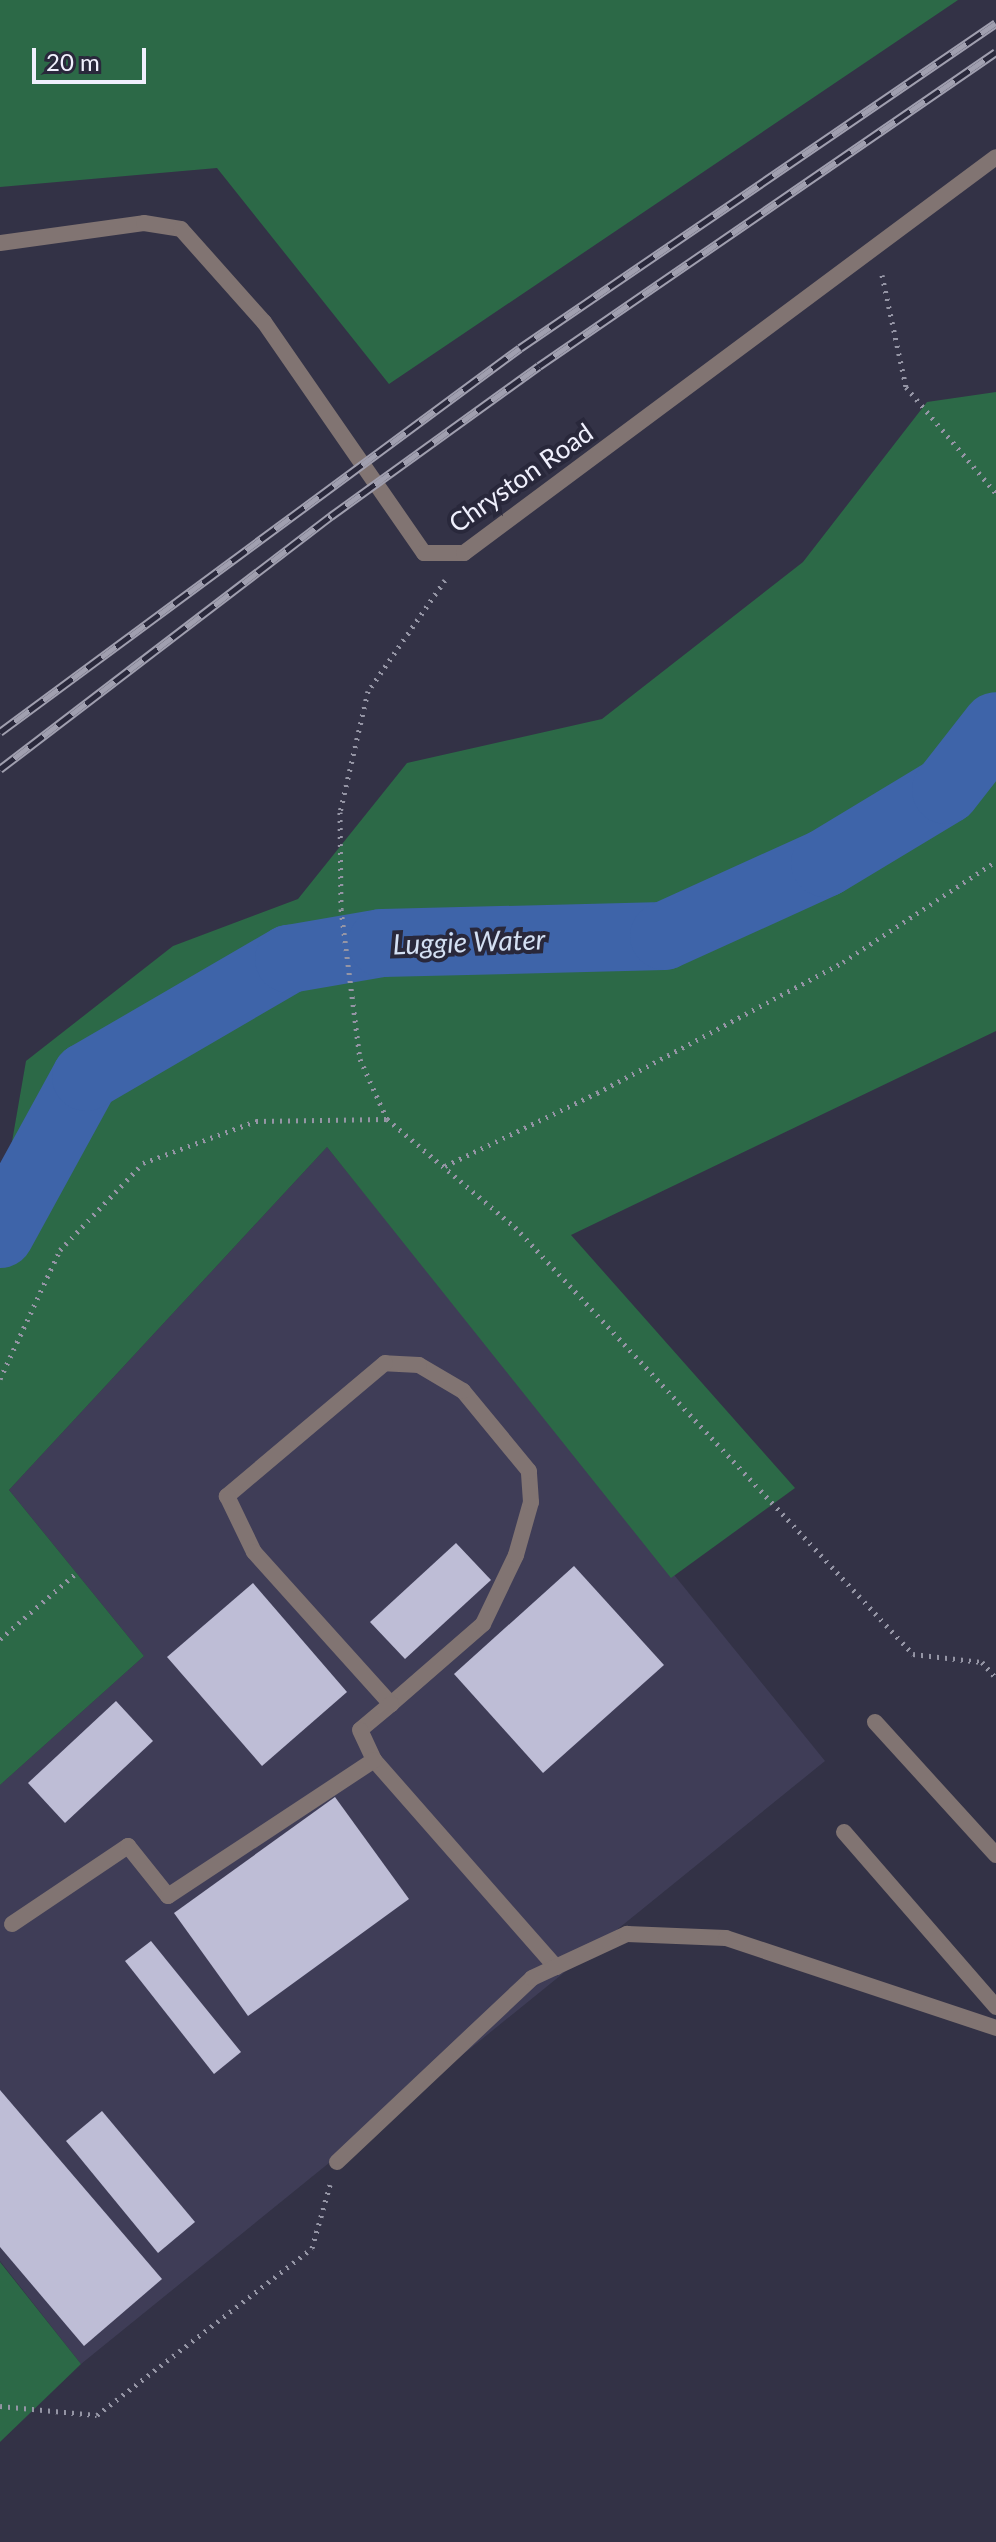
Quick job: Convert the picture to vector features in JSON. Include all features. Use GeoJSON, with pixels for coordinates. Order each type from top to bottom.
{"type":"FeatureCollection","features":[{"type":"Feature","properties":{"kind":"street","name":"Chryston Road"},"geometry":{"type":"LineString","coordinates":[[0,243],[144,223],[181,229],[264,322],[424,553],[464,553],[996,157]]}},
{"type":"Feature","properties":{"kind":"street"},"geometry":{"type":"LineString","coordinates":[[391,1704],[254,1552],[227,1496],[385,1363],[419,1365],[463,1391],[529,1471],[531,1502],[511,1568],[483,1624],[391,1704],[360,1730],[374,1760],[556,1967]]}},
{"type":"Feature","properties":{"kind":"street"},"geometry":{"type":"LineString","coordinates":[[875,1722],[996,1855]]}},
{"type":"Feature","properties":{"kind":"street"},"geometry":{"type":"LineString","coordinates":[[12,1924],[128,1846],[168,1896],[374,1760]]}},
{"type":"Feature","properties":{"kind":"street"},"geometry":{"type":"LineString","coordinates":[[844,1832],[996,2007]]}},
{"type":"Feature","properties":{"kind":"street"},"geometry":{"type":"LineString","coordinates":[[337,2162],[532,1978],[627,1934],[726,1938],[996,2028]]}},
{"type":"Feature","properties":{"kind":"path"},"geometry":{"type":"LineString","coordinates":[[876,246],[906,387],[996,493]]}},
{"type":"Feature","properties":{"kind":"path"},"geometry":{"type":"LineString","coordinates":[[464,553],[368,691],[340,812],[341,909],[360,1059],[387,1119],[515,1227],[913,1654],[982,1662],[996,1678]]}},
{"type":"Feature","properties":{"kind":"path"},"geometry":{"type":"LineString","coordinates":[[445,1167],[597,1093],[843,962],[996,861]]}},
{"type":"Feature","properties":{"kind":"path"},"geometry":{"type":"LineString","coordinates":[[0,1379],[60,1250],[143,1163],[256,1121],[387,1119]]}},
{"type":"Feature","properties":{"kind":"path"},"geometry":{"type":"LineString","coordinates":[[0,1639],[74,1575]]}},
{"type":"Feature","properties":{"kind":"path"},"geometry":{"type":"LineString","coordinates":[[0,2406],[97,2415],[312,2248],[337,2162]]}},
{"type":"Feature","properties":{"kind":"shaded area"},"geometry":{"type":"Polygon","coordinates":[[[327,1147],[825,1761],[81,2364],[0,2261],[0,1785],[144,1656],[9,1490],[327,1147]]]}},
{"type":"Feature","properties":{"kind":"green space"},"geometry":{"type":"Polygon","coordinates":[[[0,0],[958,0],[389,384],[217,168],[0,187],[0,0]]]}},
{"type":"Feature","properties":{"kind":"green space"},"geometry":{"type":"Polygon","coordinates":[[[996,392],[996,1031],[571,1235],[795,1488],[671,1578],[327,1147],[9,1490],[144,1656],[0,1785],[0,1211],[26,1061],[173,946],[298,899],[407,763],[602,719],[803,562],[927,402],[996,392]]]}},
{"type":"Feature","properties":{"kind":"green space"},"geometry":{"type":"Polygon","coordinates":[[[0,2262],[81,2364],[0,2442],[0,2262]]]}},
{"type":"Feature","properties":{"kind":"building"},"geometry":{"type":"Polygon","coordinates":[[[456,1543],[491,1580],[405,1659],[370,1622],[456,1543]]]}},
{"type":"Feature","properties":{"kind":"building"},"geometry":{"type":"Polygon","coordinates":[[[574,1566],[664,1665],[543,1773],[454,1674],[574,1566]]]}},
{"type":"Feature","properties":{"kind":"building"},"geometry":{"type":"Polygon","coordinates":[[[253,1583],[347,1692],[262,1766],[167,1657],[253,1583]]]}},
{"type":"Feature","properties":{"kind":"building"},"geometry":{"type":"Polygon","coordinates":[[[116,1701],[153,1741],[65,1823],[28,1783],[116,1701]]]}},
{"type":"Feature","properties":{"kind":"building"},"geometry":{"type":"Polygon","coordinates":[[[335,1797],[409,1899],[248,2016],[174,1913],[335,1797]]]}},
{"type":"Feature","properties":{"kind":"building"},"geometry":{"type":"Polygon","coordinates":[[[151,1941],[241,2052],[214,2074],[125,1961],[151,1941]]]}},
{"type":"Feature","properties":{"kind":"building"},"geometry":{"type":"Polygon","coordinates":[[[0,2090],[162,2279],[84,2346],[0,2247],[0,2090]]]}},
{"type":"Feature","properties":{"kind":"building"},"geometry":{"type":"Polygon","coordinates":[[[102,2111],[195,2222],[158,2253],[66,2141],[102,2111]]]}},
{"type":"Feature","properties":{"kind":"waterway","name":"Luggie Water"},"geometry":{"type":"LineString","coordinates":[[0,1234],[86,1077],[289,959],[382,943],[664,936],[825,863],[946,790],[996,726]]}},
{"type":"Feature","properties":{"kind":"railway"},"geometry":{"type":"LineString","coordinates":[[0,732],[520,348],[996,23]]}},
{"type":"Feature","properties":{"kind":"railway"},"geometry":{"type":"LineString","coordinates":[[0,769],[331,516],[539,366],[996,52]]}}]}
